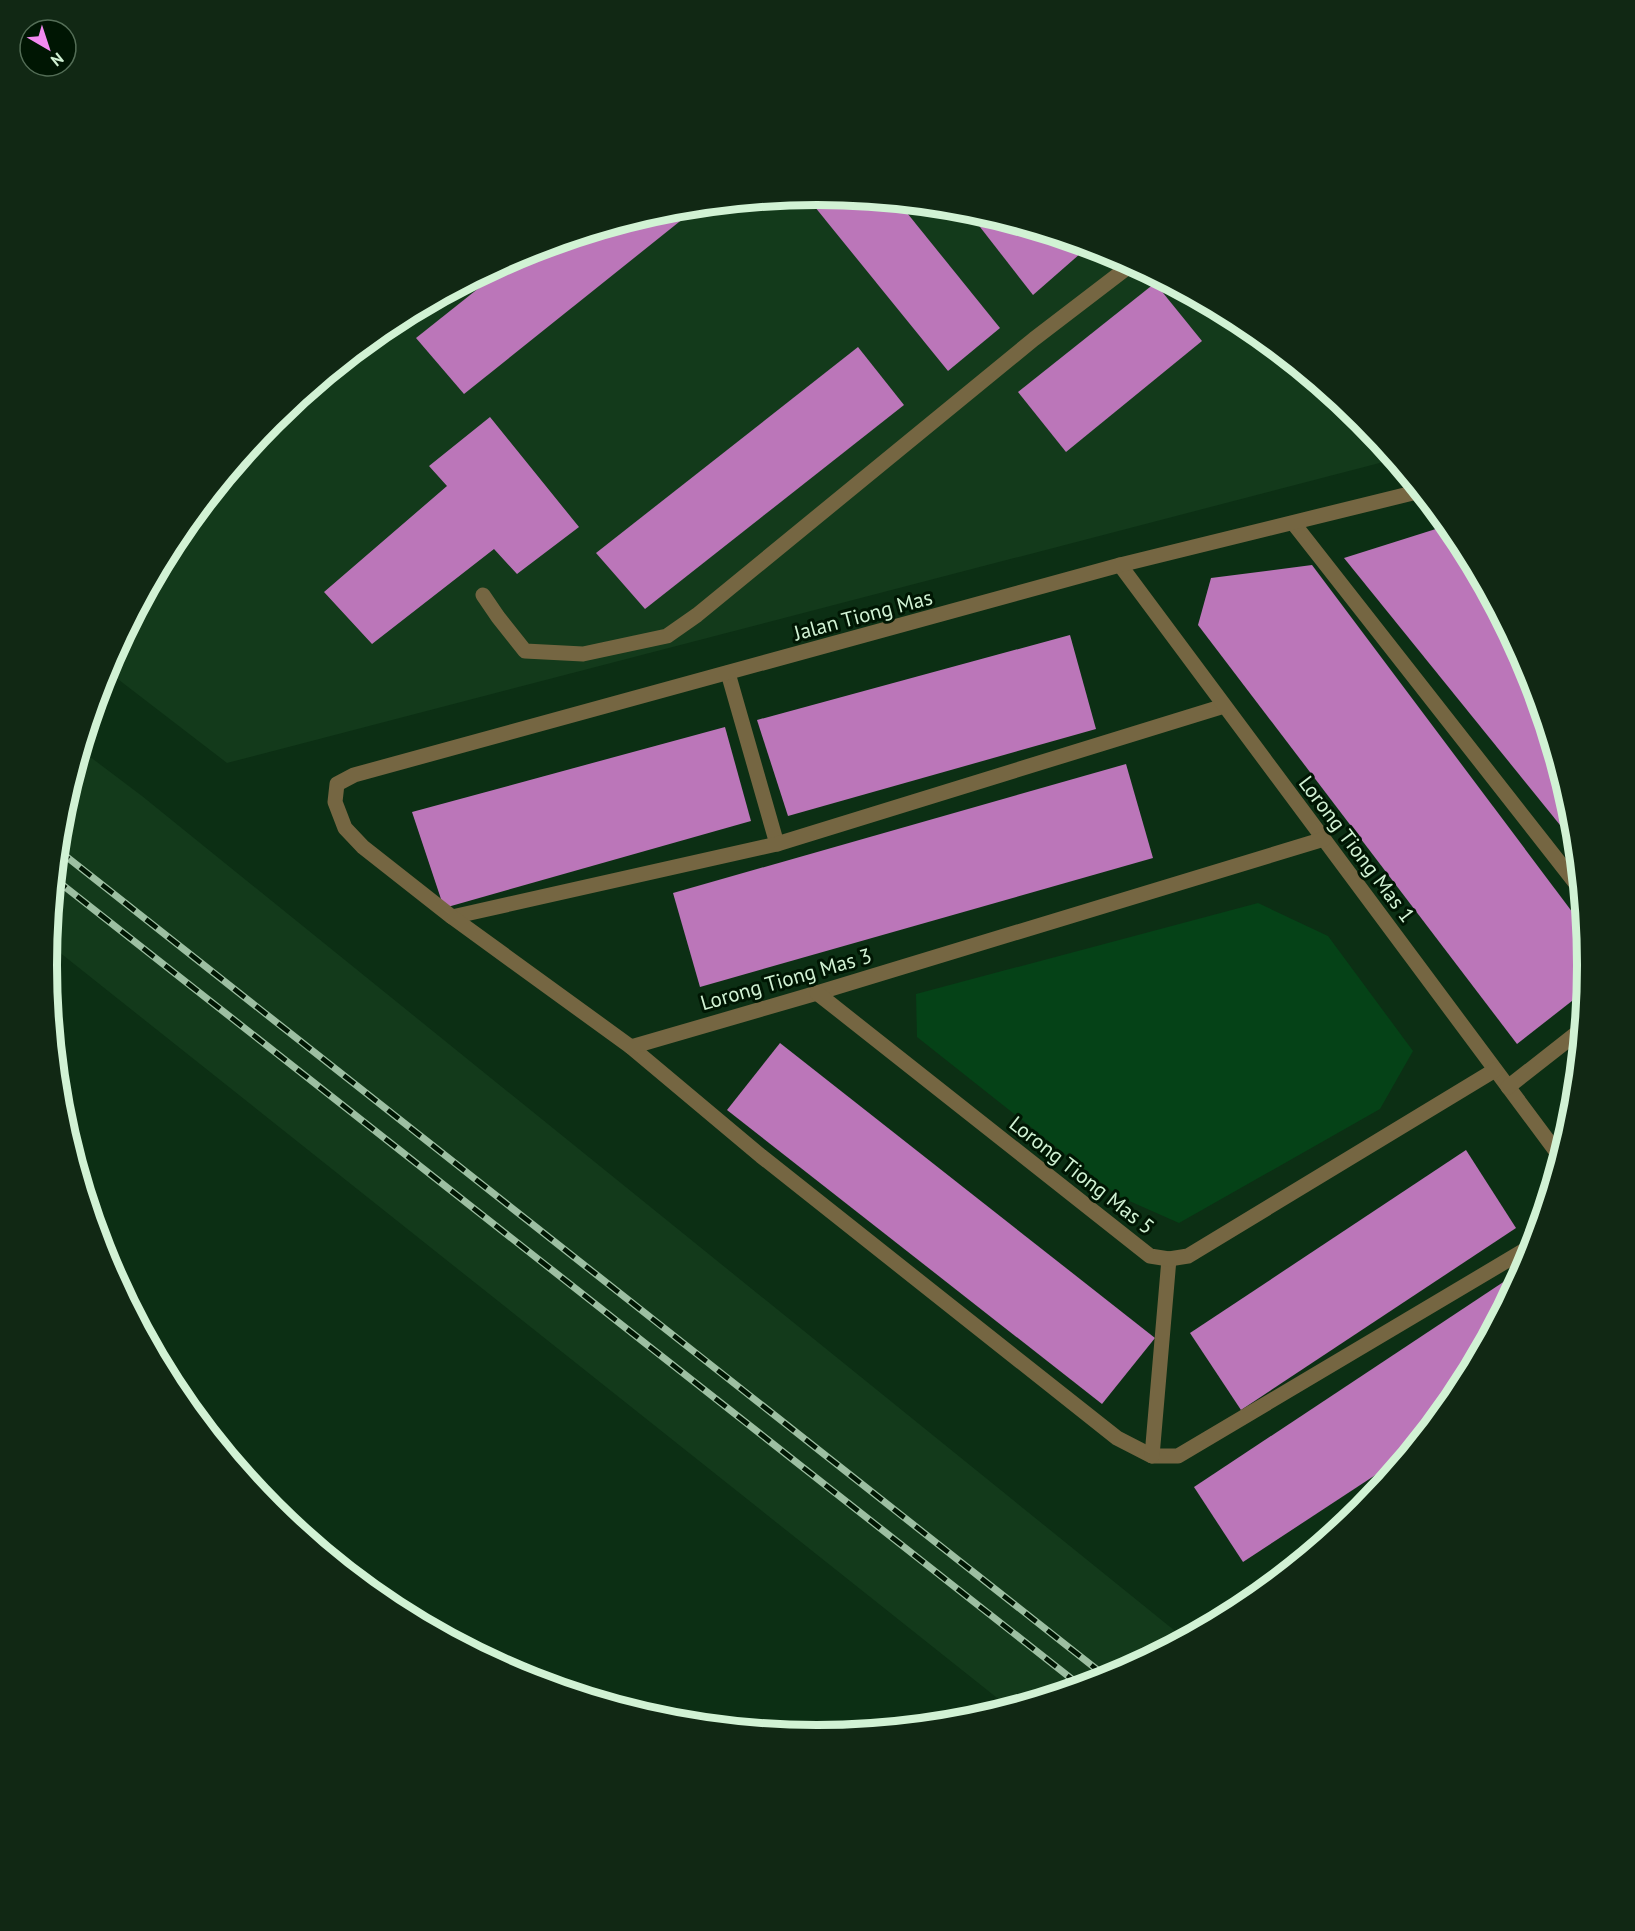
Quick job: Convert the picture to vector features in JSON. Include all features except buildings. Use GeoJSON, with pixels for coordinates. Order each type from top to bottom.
{"type":"FeatureCollection","features":[{"type":"Feature","properties":{"kind":"street"},"geometry":{"type":"LineString","coordinates":[[483,595],[525,651],[583,654],[668,636],[1034,339],[1124,270]]}},
{"type":"Feature","properties":{"kind":"street","name":"Jalan Tiong Mas"},"geometry":{"type":"LineString","coordinates":[[452,917],[363,847],[345,828],[335,802],[336,784],[354,775],[1120,565],[1413,493]]}},
{"type":"Feature","properties":{"kind":"street"},"geometry":{"type":"LineString","coordinates":[[1294,524],[1572,880]]}},
{"type":"Feature","properties":{"kind":"street","name":"Lorong Tiong Mas 1"},"geometry":{"type":"LineString","coordinates":[[1120,565],[1555,1150]]}},
{"type":"Feature","properties":{"kind":"street"},"geometry":{"type":"LineString","coordinates":[[728,673],[777,844]]}},
{"type":"Feature","properties":{"kind":"street"},"geometry":{"type":"LineString","coordinates":[[452,917],[777,844],[1224,706]]}},
{"type":"Feature","properties":{"kind":"street","name":"Lorong Tiong Mas 3"},"geometry":{"type":"LineString","coordinates":[[631,1047],[1324,839]]}},
{"type":"Feature","properties":{"kind":"street"},"geometry":{"type":"LineString","coordinates":[[452,917],[631,1047],[770,1163],[1117,1438],[1152,1456],[1178,1456],[1522,1252]]}},
{"type":"Feature","properties":{"kind":"street","name":"Lorong Tiong Mas 5"},"geometry":{"type":"LineString","coordinates":[[817,993],[1150,1256],[1169,1259]]}},
{"type":"Feature","properties":{"kind":"street"},"geometry":{"type":"LineString","coordinates":[[1508,1087],[1574,1035]]}},
{"type":"Feature","properties":{"kind":"street"},"geometry":{"type":"LineString","coordinates":[[1152,1456],[1169,1259],[1188,1256],[1496,1071]]}},
{"type":"Feature","properties":{"kind":"shaded area"},"geometry":{"type":"Polygon","coordinates":[[[818,205],[917,212],[966,220],[1062,245],[1154,283],[1240,333],[1319,394],[1386,461],[227,763],[114,676],[135,629],[159,585],[185,543],[214,503],[246,464],[316,394],[395,333],[481,283],[573,245],[621,231],[718,212],[818,205]]]}},
{"type":"Feature","properties":{"kind":"shaded area"},"geometry":{"type":"Polygon","coordinates":[[[87,755],[142,796],[1179,1634],[1109,1668],[1062,1686],[1003,1703],[58,951],[64,866],[72,817],[87,755]]]}},
{"type":"Feature","properties":{"kind":"shaded area"},"geometry":{"type":"Polygon","coordinates":[[[1258,903],[1328,936],[1413,1051],[1380,1109],[1179,1223],[1118,1196],[917,1037],[916,994],[1258,903]]]}},
{"type":"Feature","properties":{"kind":"railway"},"geometry":{"type":"LineString","coordinates":[[66,856],[1100,1672]]}},
{"type":"Feature","properties":{"kind":"railway"},"geometry":{"type":"LineString","coordinates":[[62,885],[1075,1681]]}}]}
